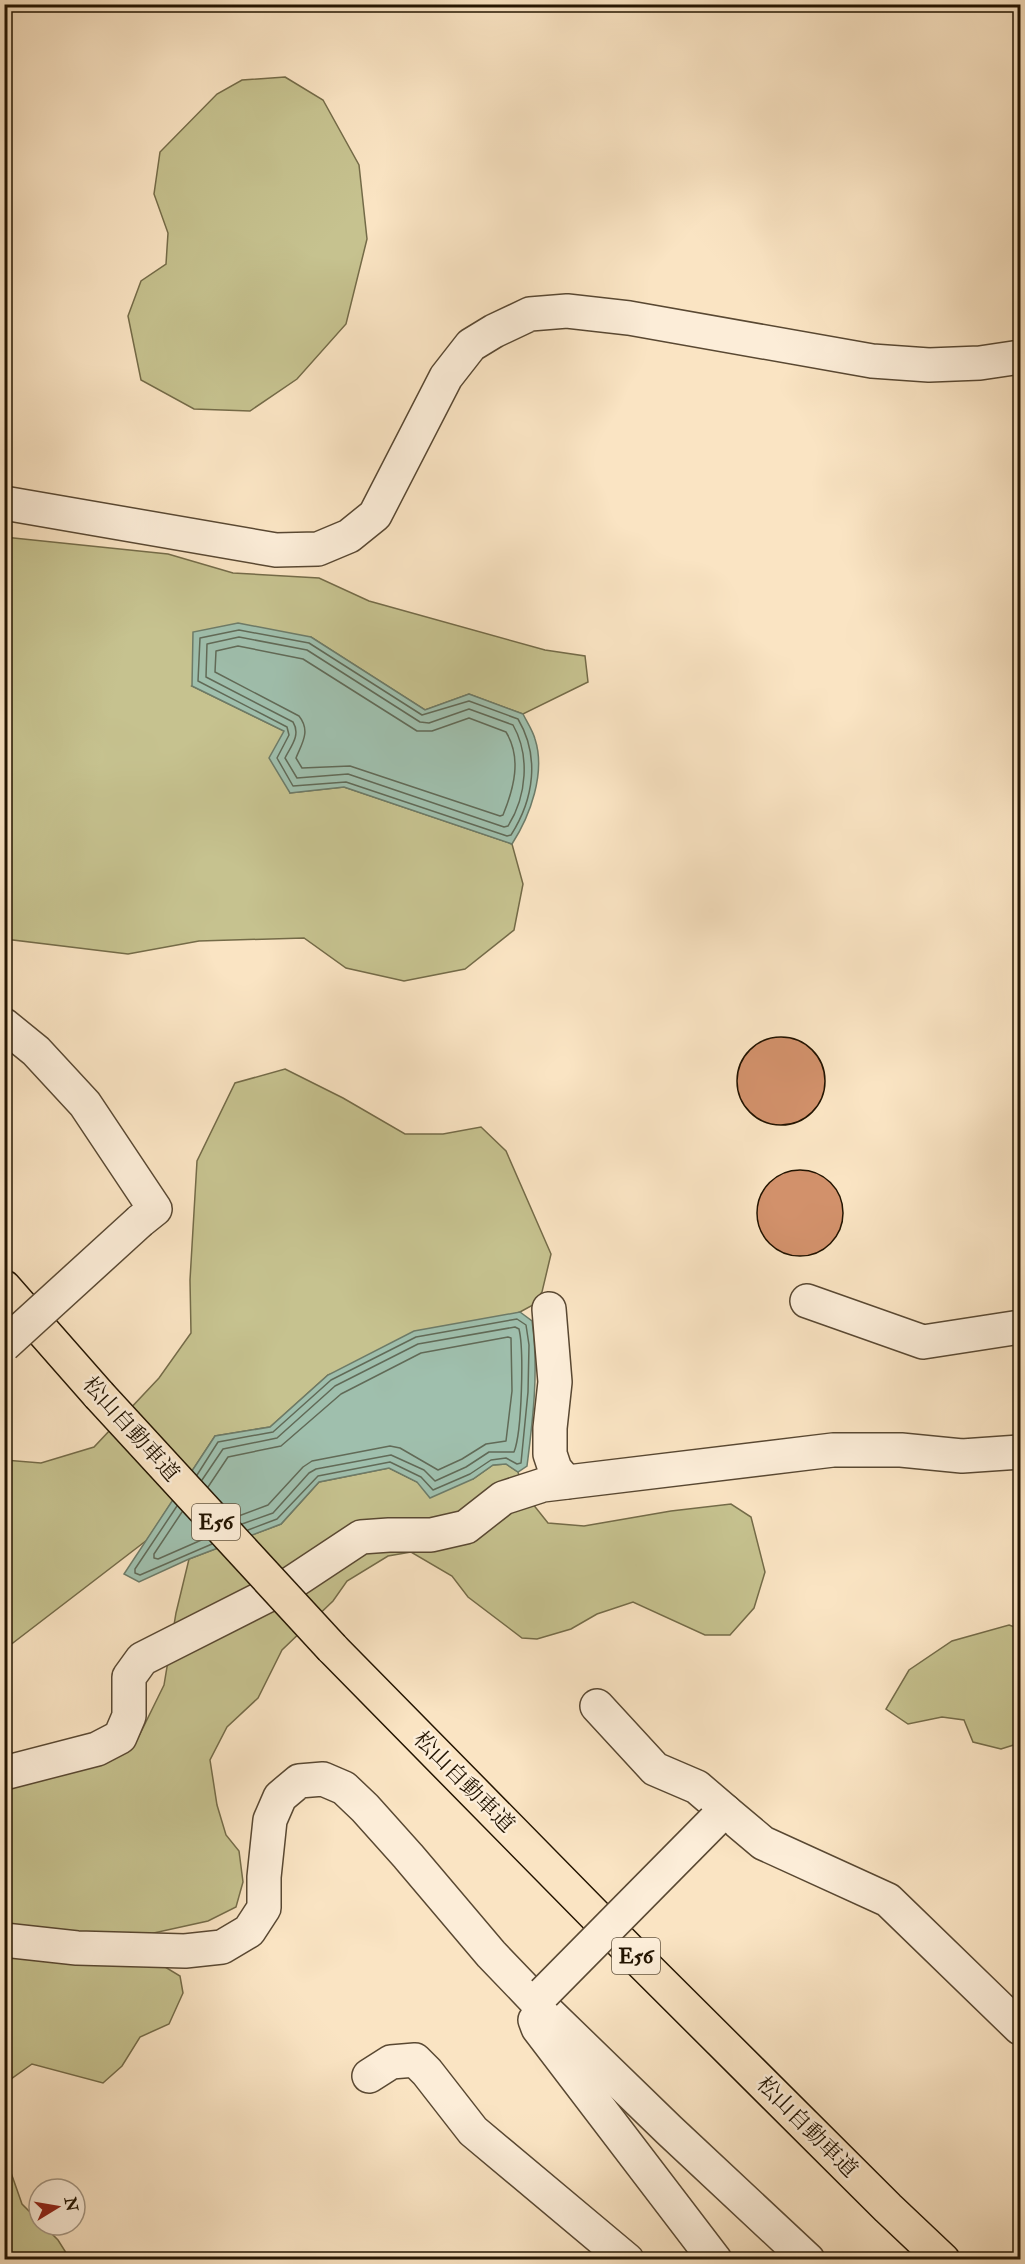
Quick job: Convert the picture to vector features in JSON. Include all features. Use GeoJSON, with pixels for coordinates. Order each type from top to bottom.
{"type":"FeatureCollection","features":[{"type":"Feature","properties":{"kind":"highway","name":"松山自動車道"},"geometry":{"type":"LineString","coordinates":[[4,1287],[99,1395],[332,1648],[771,2092],[943,2259]]}},
{"type":"Feature","properties":{"kind":"street"},"geometry":{"type":"LineString","coordinates":[[4,503],[276,550],[318,549],[349,536],[375,515],[446,377],[471,345],[530,314],[567,311],[629,318],[872,361],[929,364],[980,363],[1020,357]]}},
{"type":"Feature","properties":{"kind":"street"},"geometry":{"type":"LineString","coordinates":[[4,1025],[36,1051],[85,1104],[155,1209],[4,1345]]}},
{"type":"Feature","properties":{"kind":"street"},"geometry":{"type":"LineString","coordinates":[[807,1301],[923,1342],[1020,1327]]}},
{"type":"Feature","properties":{"kind":"street"},"geometry":{"type":"LineString","coordinates":[[549,1309],[555,1382],[550,1428],[550,1454],[555,1469],[566,1482]]}},
{"type":"Feature","properties":{"kind":"street"},"geometry":{"type":"LineString","coordinates":[[4,1773],[97,1749],[120,1737],[129,1716],[129,1677],[142,1659],[290,1584],[361,1537],[389,1534],[431,1535],[466,1527],[503,1498],[543,1485],[566,1482],[833,1450],[902,1450],[962,1456],[1020,1452]]}},
{"type":"Feature","properties":{"kind":"street"},"geometry":{"type":"LineString","coordinates":[[597,1706],[655,1769],[697,1787],[720,1816],[763,1843],[888,1900],[1020,2028]]}},
{"type":"Feature","properties":{"kind":"street"},"geometry":{"type":"LineString","coordinates":[[4,1940],[77,1948],[185,1952],[222,1947],[249,1931],[264,1908],[264,1877],[270,1820],[280,1797],[298,1781],[322,1779],[344,1788],[365,1808],[491,1954],[540,1997],[669,2130],[808,2259]]}},
{"type":"Feature","properties":{"kind":"street"},"geometry":{"type":"LineString","coordinates":[[715,2259],[538,2028],[532,2012],[540,1997],[720,1816]]}},
{"type":"Feature","properties":{"kind":"street"},"geometry":{"type":"LineString","coordinates":[[369,2076],[391,2062],[415,2060],[473,2131],[627,2259]]}},
{"type":"Feature","properties":{"kind":"shaded area"},"geometry":{"type":"Polygon","coordinates":[[[285,77],[323,100],[359,165],[367,239],[346,324],[297,379],[250,411],[194,409],[141,380],[128,316],[141,281],[166,264],[168,233],[154,194],[160,152],[217,94],[242,80],[285,77]]]}},
{"type":"Feature","properties":{"kind":"shaded area"},"geometry":{"type":"Polygon","coordinates":[[[4,537],[168,554],[233,573],[319,578],[369,601],[545,650],[585,656],[588,682],[523,714],[469,694],[425,710],[311,637],[192,686],[284,731],[290,793],[344,787],[512,844],[523,884],[514,930],[465,969],[404,981],[346,968],[304,938],[199,941],[128,954],[5,939],[4,537]]]}},
{"type":"Feature","properties":{"kind":"shaded area"},"geometry":{"type":"Polygon","coordinates":[[[285,1069],[343,1098],[405,1134],[443,1134],[481,1127],[506,1151],[551,1254],[542,1292],[533,1305],[520,1312],[328,1375],[270,1427],[215,1436],[147,1540],[5,1649],[5,1460],[41,1463],[94,1447],[159,1378],[191,1333],[190,1280],[197,1161],[235,1083],[285,1069]]]}},
{"type":"Feature","properties":{"kind":"shaded area"},"geometry":{"type":"Polygon","coordinates":[[[506,1464],[518,1472],[524,1493],[548,1523],[584,1526],[671,1511],[731,1504],[751,1517],[765,1572],[754,1608],[730,1635],[705,1635],[633,1602],[597,1614],[571,1629],[537,1639],[522,1638],[468,1597],[452,1576],[411,1552],[388,1556],[347,1581],[333,1601],[282,1650],[258,1698],[227,1727],[210,1760],[217,1805],[226,1835],[239,1851],[243,1882],[236,1907],[208,1921],[149,1934],[160,1964],[180,1976],[183,1993],[169,2024],[140,2037],[122,2066],[103,2083],[32,2064],[7,2082],[5,2122],[5,1786],[85,1769],[137,1740],[164,1685],[176,1613],[189,1559],[281,1524],[319,1482],[389,1468],[417,1482],[473,1479],[493,1465],[506,1464]]]}},
{"type":"Feature","properties":{"kind":"shaded area"},"geometry":{"type":"Polygon","coordinates":[[[1009,1625],[1020,1629],[1020,1743],[1001,1749],[973,1742],[964,1720],[942,1717],[908,1724],[886,1709],[909,1670],[952,1641],[1009,1625]]]}},
{"type":"Feature","properties":{"kind":"shaded area"},"geometry":{"type":"Polygon","coordinates":[[[4,2143],[9,2167],[22,2204],[27,2209],[27,2237],[55,2237],[70,2259],[5,2259],[4,2143]]]}},
{"type":"Feature","properties":{"kind":"water"},"geometry":{"type":"Polygon","coordinates":[[[238,623],[311,637],[425,710],[469,694],[523,714],[535,739],[539,766],[530,807],[512,844],[344,787],[290,793],[269,758],[284,731],[192,686],[193,632],[238,623]]]}},
{"type":"Feature","properties":{"kind":"water"},"geometry":{"type":"Polygon","coordinates":[[[520,1312],[532,1321],[535,1376],[527,1466],[518,1472],[506,1464],[493,1465],[473,1479],[430,1498],[417,1482],[389,1468],[319,1482],[281,1524],[189,1559],[139,1582],[124,1574],[215,1436],[270,1427],[328,1375],[414,1331],[520,1312]]]}},
{"type":"Feature","properties":{"kind":"building"},"geometry":{"type":"Polygon","coordinates":[[[781,1037],[798,1041],[812,1050],[821,1064],[825,1081],[821,1098],[812,1112],[798,1121],[781,1125],[764,1121],[750,1112],[741,1098],[737,1081],[741,1064],[750,1050],[764,1041],[781,1037]]]}},
{"type":"Feature","properties":{"kind":"building"},"geometry":{"type":"Polygon","coordinates":[[[792,1170],[808,1170],[831,1182],[840,1196],[843,1213],[840,1230],[831,1244],[808,1256],[792,1256],[776,1249],[764,1237],[757,1221],[757,1205],[764,1189],[776,1177],[792,1170]]]}}]}
